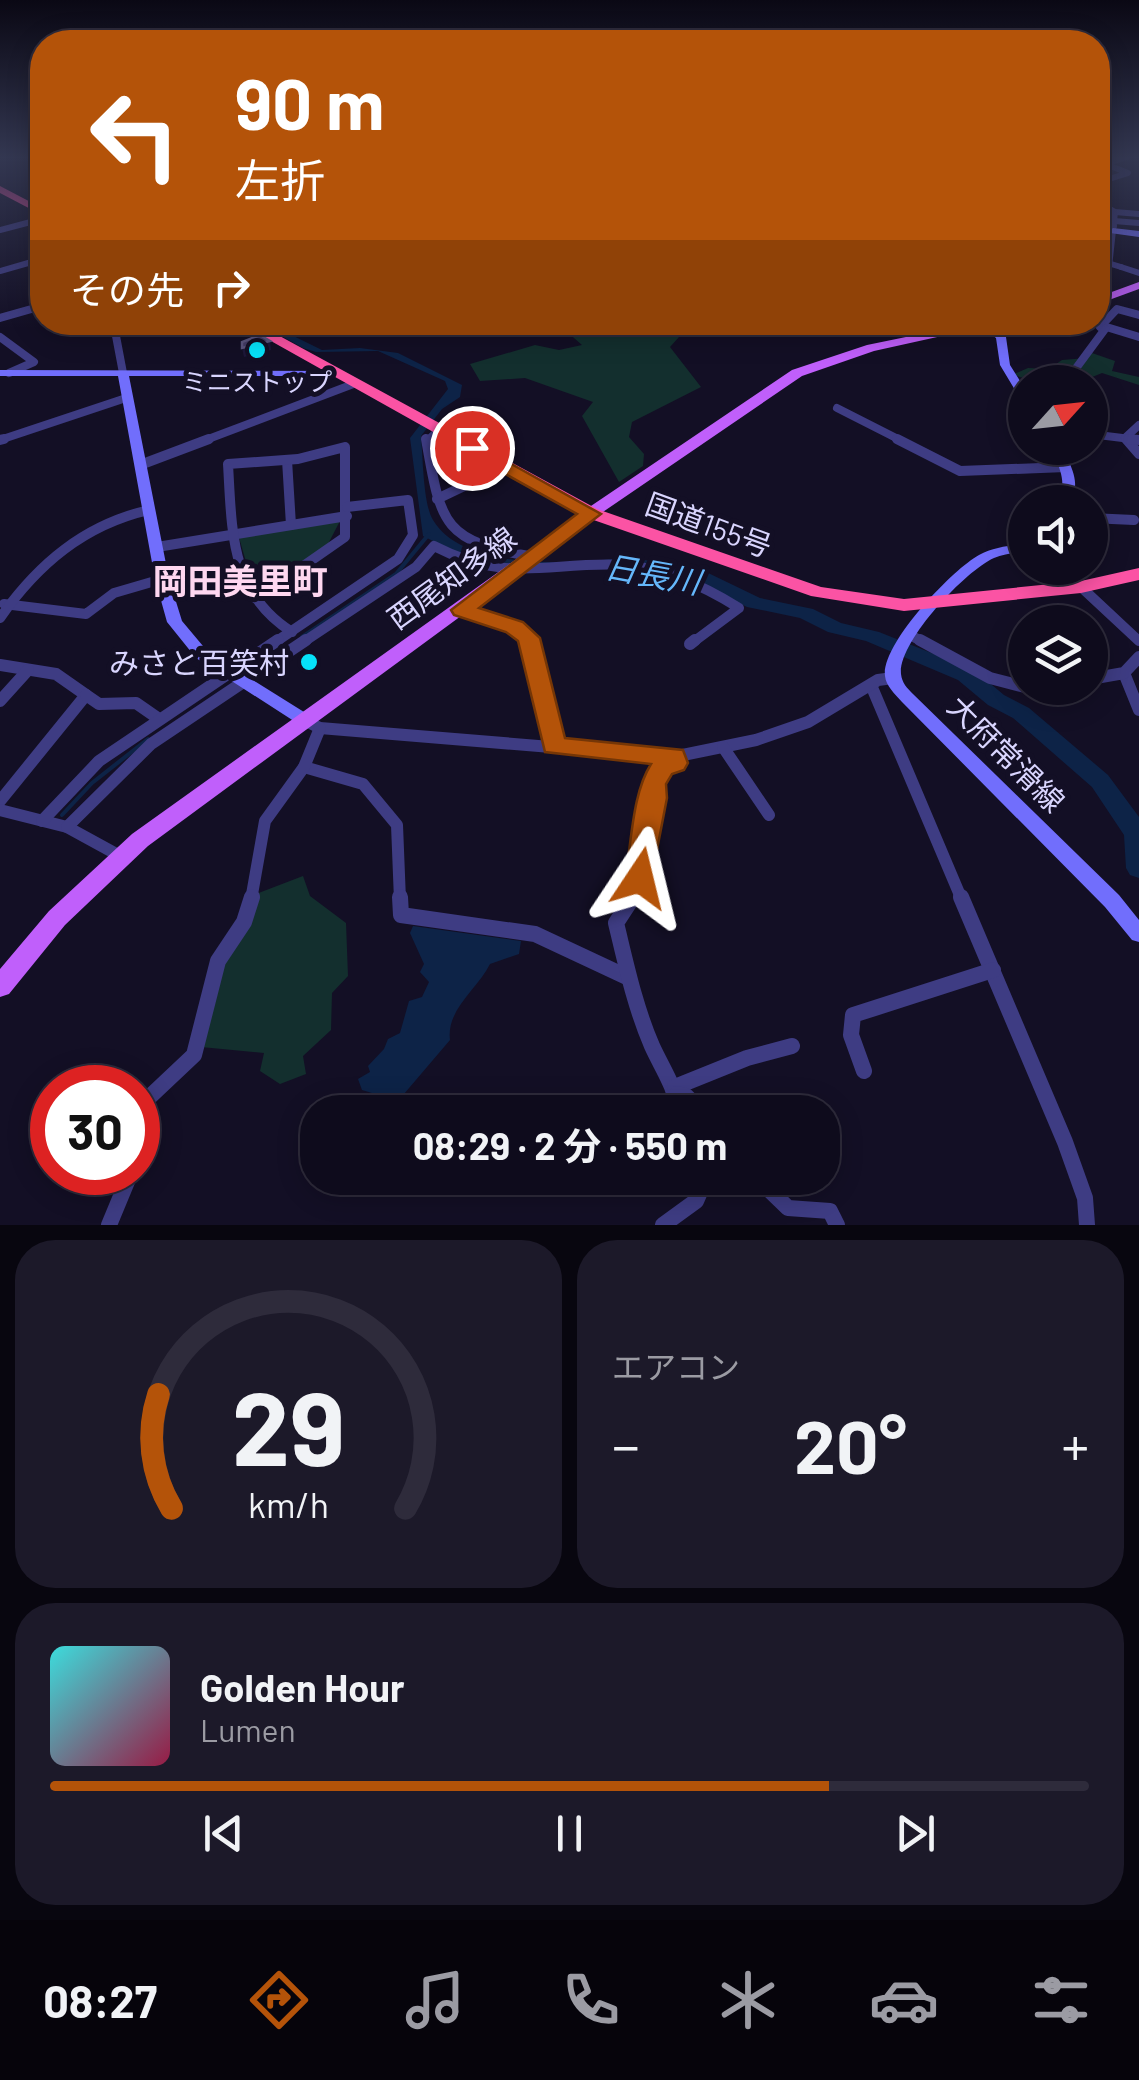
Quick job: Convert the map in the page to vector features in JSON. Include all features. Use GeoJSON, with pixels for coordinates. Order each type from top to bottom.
{"type":"FeatureCollection","features":[{"type":"Feature","properties":{"kind":"highway","name":"国道155号"},"geometry":{"type":"LineString","coordinates":[[266,335],[591,514],[818,592],[884,604],[933,603],[1029,585]]}},
{"type":"Feature","properties":{"kind":"highway","name":"国道155号"},"geometry":{"type":"LineString","coordinates":[[1108,575],[1139,574]]}},
{"type":"Feature","properties":{"kind":"main road"},"geometry":{"type":"LineString","coordinates":[[1110,297],[1137,287]]}},
{"type":"Feature","properties":{"kind":"main road","name":"西尾知多線"},"geometry":{"type":"LineString","coordinates":[[1,984],[57,918],[120,856],[313,724],[591,514],[796,374],[872,348],[937,335]]}},
{"type":"Feature","properties":{"kind":"street"},"geometry":{"type":"LineString","coordinates":[[1114,223],[1139,214]]}},
{"type":"Feature","properties":{"kind":"street"},"geometry":{"type":"LineString","coordinates":[[1110,217],[1114,223],[1139,234]]}},
{"type":"Feature","properties":{"kind":"street"},"geometry":{"type":"LineString","coordinates":[[0,230],[30,220]]}},
{"type":"Feature","properties":{"kind":"street"},"geometry":{"type":"LineString","coordinates":[[1110,223],[1139,223]]}},
{"type":"Feature","properties":{"kind":"street"},"geometry":{"type":"LineString","coordinates":[[1110,257],[1114,223]]}},
{"type":"Feature","properties":{"kind":"street"},"geometry":{"type":"LineString","coordinates":[[0,271],[30,262]]}},
{"type":"Feature","properties":{"kind":"street"},"geometry":{"type":"LineString","coordinates":[[1110,267],[1139,273]]}},
{"type":"Feature","properties":{"kind":"street"},"geometry":{"type":"LineString","coordinates":[[1110,315],[1117,308],[1139,314]]}},
{"type":"Feature","properties":{"kind":"street"},"geometry":{"type":"LineString","coordinates":[[0,318],[30,309]]}},
{"type":"Feature","properties":{"kind":"street"},"geometry":{"type":"LineString","coordinates":[[1110,329],[1139,337]]}},
{"type":"Feature","properties":{"kind":"street"},"geometry":{"type":"LineString","coordinates":[[116,335],[162,578],[180,632],[202,656],[313,724],[673,757],[723,747],[808,722],[871,685],[893,678],[892,666],[933,603],[984,557],[1008,552]]}},
{"type":"Feature","properties":{"kind":"street"},"geometry":{"type":"LineString","coordinates":[[1000,335],[1002,357],[1008,365]]}},
{"type":"Feature","properties":{"kind":"street"},"geometry":{"type":"LineString","coordinates":[[1077,365],[1093,335]]}},
{"type":"Feature","properties":{"kind":"street"},"geometry":{"type":"LineString","coordinates":[[0,337],[34,362],[4,373]]}},
{"type":"Feature","properties":{"kind":"street"},"geometry":{"type":"LineString","coordinates":[[4,373],[337,374]]}},
{"type":"Feature","properties":{"kind":"street"},"geometry":{"type":"LineString","coordinates":[[140,465],[356,384]]}},
{"type":"Feature","properties":{"kind":"street"},"geometry":{"type":"LineString","coordinates":[[0,440],[126,398]]}},
{"type":"Feature","properties":{"kind":"street"},"geometry":{"type":"LineString","coordinates":[[837,408],[960,471],[1066,467],[1070,485]]}},
{"type":"Feature","properties":{"kind":"street"},"geometry":{"type":"LineString","coordinates":[[1125,438],[1139,426]]}},
{"type":"Feature","properties":{"kind":"street"},"geometry":{"type":"LineString","coordinates":[[439,430],[426,438],[440,515],[450,530],[499,552],[535,557]]}},
{"type":"Feature","properties":{"kind":"street"},"geometry":{"type":"LineString","coordinates":[[1108,436],[1125,438],[1138,448]]}},
{"type":"Feature","properties":{"kind":"street"},"geometry":{"type":"LineString","coordinates":[[256,599],[345,537],[346,448],[287,460],[228,464],[233,533],[256,599],[266,615],[292,632]]}},
{"type":"Feature","properties":{"kind":"street"},"geometry":{"type":"LineString","coordinates":[[287,460],[291,525]]}},
{"type":"Feature","properties":{"kind":"street"},"geometry":{"type":"LineString","coordinates":[[437,500],[506,466]]}},
{"type":"Feature","properties":{"kind":"street"},"geometry":{"type":"LineString","coordinates":[[65,826],[152,744],[292,632],[382,573],[408,548],[413,535],[408,500],[291,525],[157,547]]}},
{"type":"Feature","properties":{"kind":"street"},"geometry":{"type":"LineString","coordinates":[[0,618],[4,604],[76,539],[117,518],[149,510]]}},
{"type":"Feature","properties":{"kind":"street"},"geometry":{"type":"LineString","coordinates":[[1108,519],[1134,520]]}},
{"type":"Feature","properties":{"kind":"street"},"geometry":{"type":"LineString","coordinates":[[44,821],[100,762],[159,719],[236,679],[416,567],[434,546],[460,562],[516,571],[538,573],[610,565],[692,580],[740,608],[690,644]]}},
{"type":"Feature","properties":{"kind":"street"},"geometry":{"type":"LineString","coordinates":[[4,604],[86,614],[114,593],[162,578]]}},
{"type":"Feature","properties":{"kind":"street"},"geometry":{"type":"LineString","coordinates":[[1086,585],[1139,641]]}},
{"type":"Feature","properties":{"kind":"street"},"geometry":{"type":"LineString","coordinates":[[462,610],[514,627],[529,638],[554,746]]}},
{"type":"Feature","properties":{"kind":"street"},"geometry":{"type":"LineString","coordinates":[[905,643],[1008,683]]}},
{"type":"Feature","properties":{"kind":"street"},"geometry":{"type":"LineString","coordinates":[[1108,675],[1124,673],[1139,658]]}},
{"type":"Feature","properties":{"kind":"street"},"geometry":{"type":"LineString","coordinates":[[0,665],[56,674],[100,704],[136,703],[159,719]]}},
{"type":"Feature","properties":{"kind":"street"},"geometry":{"type":"LineString","coordinates":[[0,700],[28,670]]}},
{"type":"Feature","properties":{"kind":"street"},"geometry":{"type":"LineString","coordinates":[[1124,673],[1139,710]]}},
{"type":"Feature","properties":{"kind":"street","name":"大府常滑線"},"geometry":{"type":"LineString","coordinates":[[893,678],[918,708],[1112,901],[1139,934]]}},
{"type":"Feature","properties":{"kind":"street"},"geometry":{"type":"LineString","coordinates":[[871,685],[1079,1180],[1086,1198],[1087,1225]]}},
{"type":"Feature","properties":{"kind":"street"},"geometry":{"type":"LineString","coordinates":[[0,801],[86,695]]}},
{"type":"Feature","properties":{"kind":"street"},"geometry":{"type":"LineString","coordinates":[[160,1087],[194,1054],[218,960],[244,922],[252,896],[265,821],[304,767],[313,724]]}},
{"type":"Feature","properties":{"kind":"street"},"geometry":{"type":"LineString","coordinates":[[723,747],[769,815]]}},
{"type":"Feature","properties":{"kind":"street"},"geometry":{"type":"LineString","coordinates":[[673,757],[674,763],[662,767],[652,784],[654,798],[637,890],[616,924],[652,1046],[676,1095]]}},
{"type":"Feature","properties":{"kind":"street"},"geometry":{"type":"LineString","coordinates":[[304,767],[363,784],[398,825],[402,916],[535,934],[629,978]]}},
{"type":"Feature","properties":{"kind":"street"},"geometry":{"type":"LineString","coordinates":[[0,810],[65,826],[120,856]]}},
{"type":"Feature","properties":{"kind":"street"},"geometry":{"type":"LineString","coordinates":[[864,1071],[850,1035],[853,1015],[993,970]]}},
{"type":"Feature","properties":{"kind":"street"},"geometry":{"type":"LineString","coordinates":[[682,1095],[752,1053],[792,1046]]}},
{"type":"Feature","properties":{"kind":"street"},"geometry":{"type":"LineString","coordinates":[[109,1225],[121,1195]]}},
{"type":"Feature","properties":{"kind":"street"},"geometry":{"type":"LineString","coordinates":[[663,1225],[690,1211],[701,1195]]}},
{"type":"Feature","properties":{"kind":"street"},"geometry":{"type":"LineString","coordinates":[[775,1195],[788,1208],[830,1211],[837,1225]]}},
{"type":"Feature","properties":{"kind":"green space"},"geometry":{"type":"Polygon","coordinates":[[[571,335],[679,335],[670,347],[701,387],[632,422],[629,437],[644,454],[643,466],[619,482],[582,416],[593,402],[525,378],[480,381],[470,364],[535,345],[559,350],[582,345],[571,335]]]}},
{"type":"Feature","properties":{"kind":"green space"},"geometry":{"type":"Polygon","coordinates":[[[1092,353],[1115,361],[1112,371],[1139,377],[1139,385],[1108,375],[1108,365],[1055,365],[1062,360],[1087,358],[1092,353]]]}},
{"type":"Feature","properties":{"kind":"green space"},"geometry":{"type":"Polygon","coordinates":[[[341,519],[327,546],[265,588],[253,586],[238,534],[341,519]]]}},
{"type":"Feature","properties":{"kind":"green space"},"geometry":{"type":"Polygon","coordinates":[[[303,876],[310,896],[346,923],[348,976],[332,993],[331,1030],[303,1056],[306,1074],[280,1084],[260,1071],[264,1053],[201,1047],[209,968],[256,894],[303,876]]]}},
{"type":"Feature","properties":{"kind":"water"},"geometry":{"type":"Polygon","coordinates":[[[280,335],[291,335],[322,350],[360,348],[398,353],[462,385],[460,397],[442,409],[421,436],[430,513],[447,536],[490,556],[542,562],[614,562],[538,571],[469,559],[423,536],[410,438],[448,389],[445,381],[378,351],[316,352],[280,335]]]}},
{"type":"Feature","properties":{"kind":"water"},"geometry":{"type":"Polygon","coordinates":[[[413,926],[521,941],[519,954],[490,964],[458,1009],[450,1040],[403,1095],[378,1095],[362,1090],[358,1079],[370,1072],[368,1066],[388,1039],[400,1033],[409,1001],[422,997],[429,982],[420,972],[424,964],[410,933],[413,926]]]}},
{"type":"Feature","properties":{"kind":"building"},"geometry":{"type":"Polygon","coordinates":[[[260,335],[270,341],[242,348],[242,342],[260,335]]]}},
{"type":"Feature","properties":{"kind":"waterway"},"geometry":{"type":"LineString","coordinates":[[302,637],[396,574],[429,534]]}},
{"type":"Feature","properties":{"kind":"waterway","name":"日長川"},"geometry":{"type":"LineString","coordinates":[[645,566],[695,574],[754,603],[806,613],[835,628],[872,636],[966,675],[996,700],[1021,713],[1100,781],[1136,835],[1139,868]]}},
{"type":"Feature","properties":{"kind":"waterway"},"geometry":{"type":"LineString","coordinates":[[62,815],[92,783],[148,739]]}},
{"type":"Feature","properties":{"kind":"place","name":"ミニストップ"},"geometry":{"type":"Point","coordinates":[257,350]}},
{"type":"Feature","properties":{"kind":"place","name":"みさと百笑村"},"geometry":{"type":"Point","coordinates":[309,662]}},
{"type":"Feature","properties":{"kind":"district","name":"岡田美里町"},"geometry":{"type":"Point","coordinates":[240,580]}},
{"type":"Feature","properties":{"kind":"route"},"geometry":{"type":"LineString","coordinates":[[472,448],[591,514],[462,610],[514,627],[529,638],[554,746],[673,757],[674,763],[662,767],[652,784],[654,798],[640,878]]}}]}
